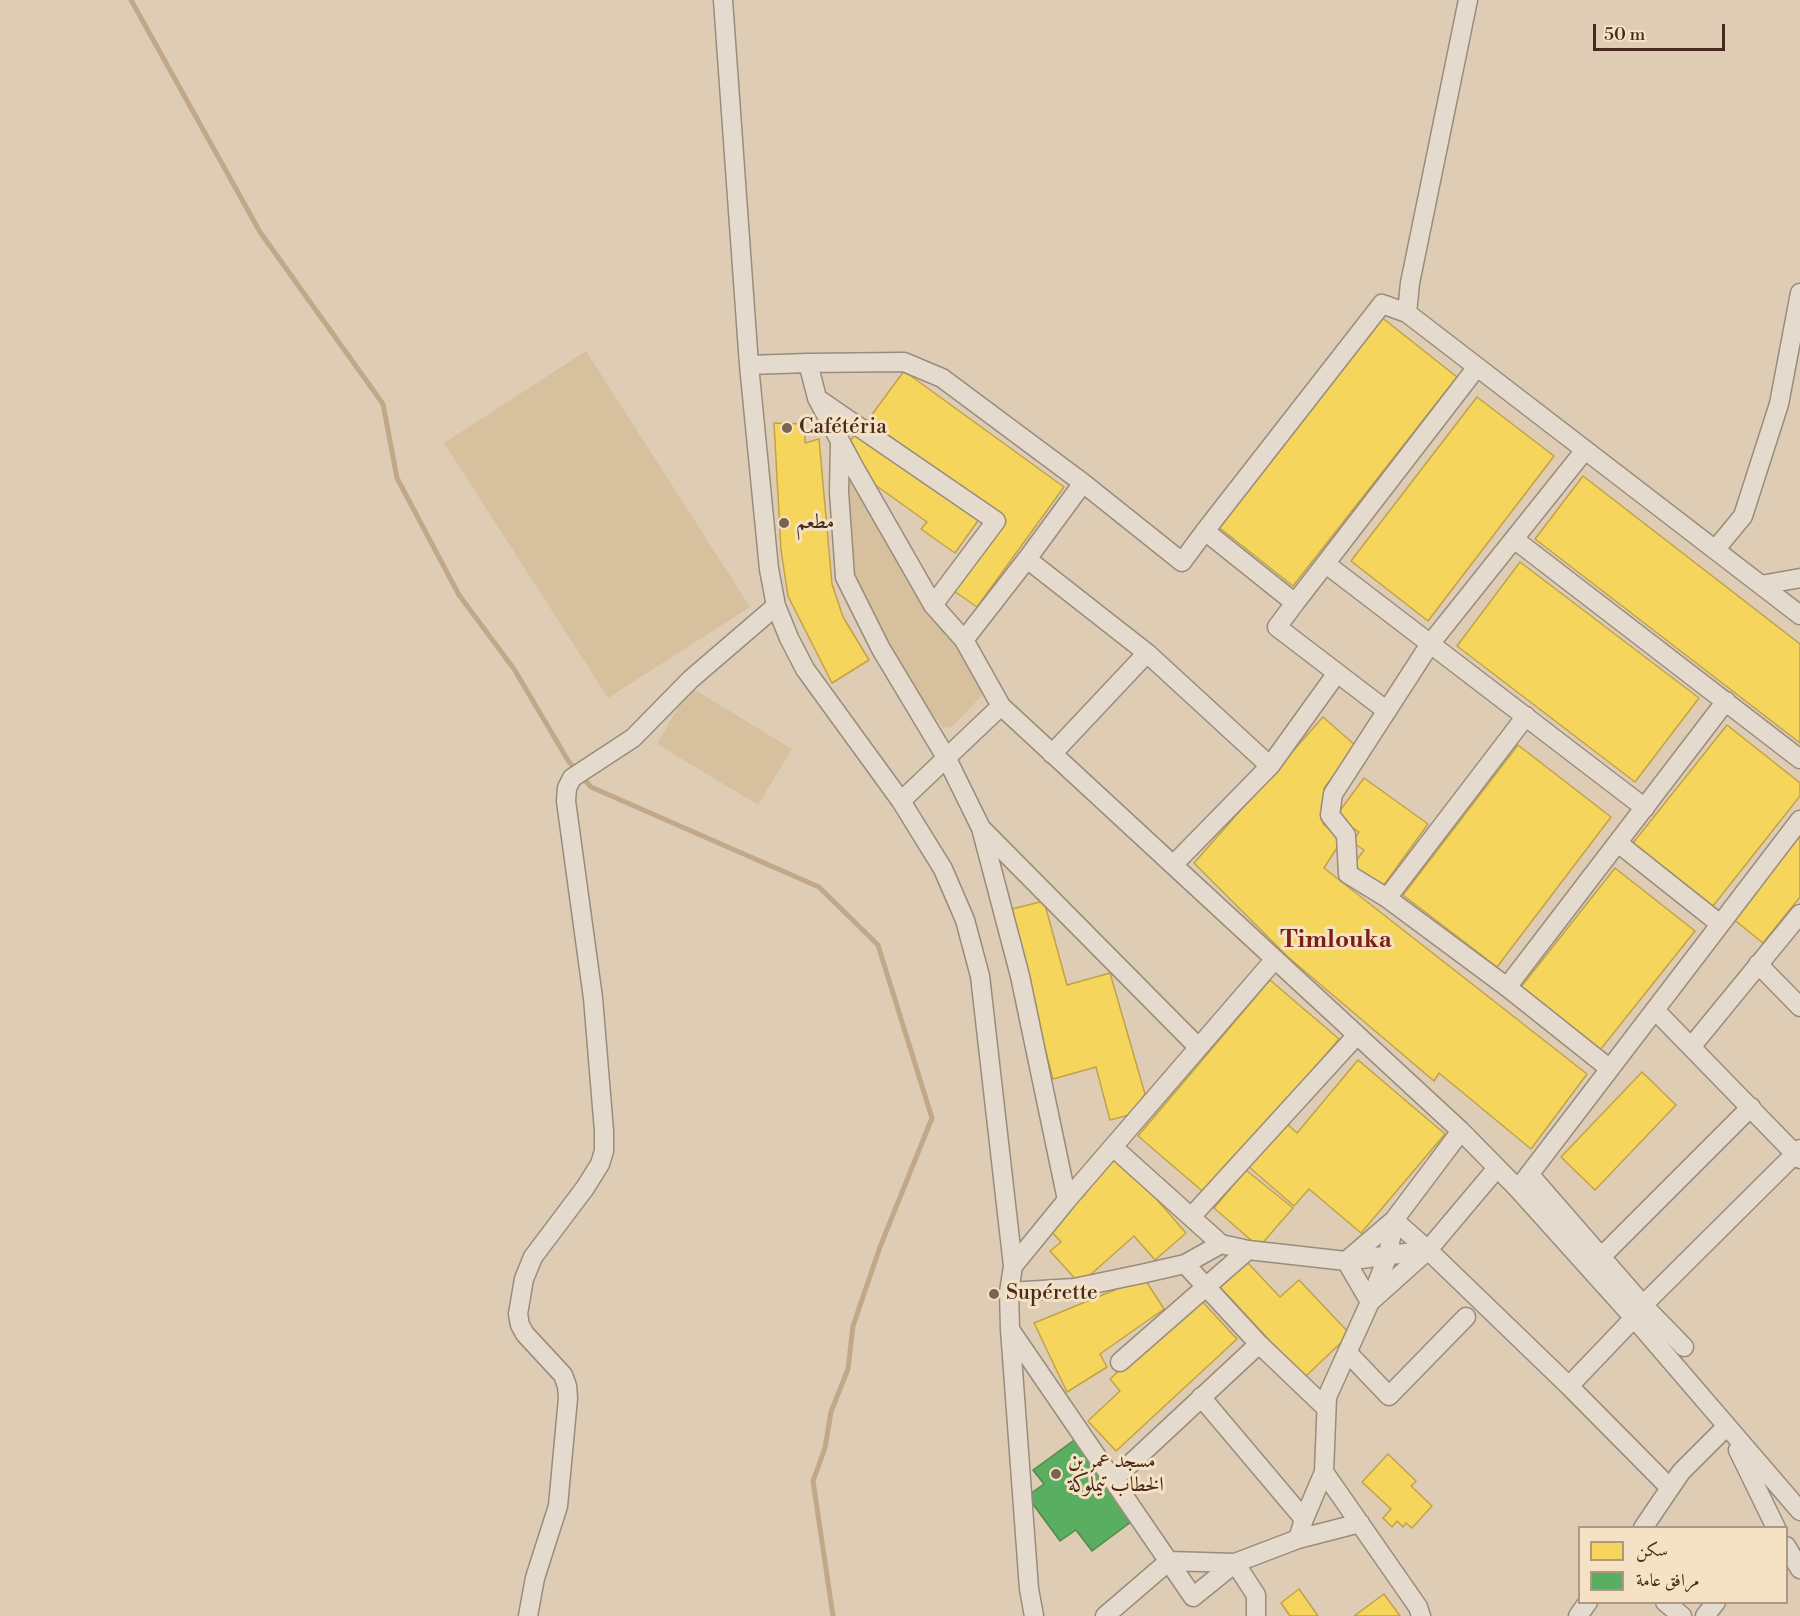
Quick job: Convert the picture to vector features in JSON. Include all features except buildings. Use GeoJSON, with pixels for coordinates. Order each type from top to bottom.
{"type":"FeatureCollection","features":[{"type":"Feature","properties":{"kind":"street"},"geometry":{"type":"LineString","coordinates":[[723,0],[749,365],[769,569],[776,606],[789,638],[814,683],[900,801],[943,869],[966,920],[980,976],[1013,1266],[1009,1292],[1010,1329],[1029,1589],[1034,1616]]}},
{"type":"Feature","properties":{"kind":"street"},"geometry":{"type":"LineString","coordinates":[[1407,313],[1410,283],[1468,0]]}},
{"type":"Feature","properties":{"kind":"street"},"geometry":{"type":"LineString","coordinates":[[1715,550],[1743,516],[1747,505],[1779,404],[1800,293]]}},
{"type":"Feature","properties":{"kind":"street"},"geometry":{"type":"LineString","coordinates":[[749,365],[904,362],[942,378],[1083,483],[1182,562],[1382,304],[1407,313],[1800,615]]}},
{"type":"Feature","properties":{"kind":"street"},"geometry":{"type":"LineString","coordinates":[[808,363],[816,398],[840,441],[933,604],[964,640],[1001,706],[1461,1131],[1638,1312],[1684,1347]]}},
{"type":"Feature","properties":{"kind":"street"},"geometry":{"type":"LineString","coordinates":[[1387,711],[1277,627],[1478,367]]}},
{"type":"Feature","properties":{"kind":"street"},"geometry":{"type":"LineString","coordinates":[[816,398],[996,521],[933,604]]}},
{"type":"Feature","properties":{"kind":"street"},"geometry":{"type":"LineString","coordinates":[[840,441],[839,492],[845,577],[881,649],[946,759],[981,828],[1020,976],[1067,1200]]}},
{"type":"Feature","properties":{"kind":"street"},"geometry":{"type":"LineString","coordinates":[[1585,450],[1430,644],[1333,794],[1330,815],[1346,835],[1348,874],[1387,898],[1507,987],[1610,1068]]}},
{"type":"Feature","properties":{"kind":"street"},"geometry":{"type":"LineString","coordinates":[[964,640],[1028,559],[1083,483]]}},
{"type":"Feature","properties":{"kind":"street"},"geometry":{"type":"LineString","coordinates":[[1205,531],[1295,603]]}},
{"type":"Feature","properties":{"kind":"street"},"geometry":{"type":"LineString","coordinates":[[1514,539],[1800,759]]}},
{"type":"Feature","properties":{"kind":"street"},"geometry":{"type":"LineString","coordinates":[[1028,559],[1147,653],[1270,766]]}},
{"type":"Feature","properties":{"kind":"street"},"geometry":{"type":"LineString","coordinates":[[1326,564],[1645,808]]}},
{"type":"Feature","properties":{"kind":"street"},"geometry":{"type":"LineString","coordinates":[[1761,585],[1800,578]]}},
{"type":"Feature","properties":{"kind":"street"},"geometry":{"type":"LineString","coordinates":[[528,1616],[535,1578],[558,1506],[568,1398],[567,1386],[562,1375],[525,1334],[518,1314],[524,1279],[532,1257],[585,1188],[600,1164],[604,1151],[593,998],[566,801],[567,788],[572,778],[633,738],[691,679],[776,606]]}},
{"type":"Feature","properties":{"kind":"street"},"geometry":{"type":"LineString","coordinates":[[1052,754],[1147,653]]}},
{"type":"Feature","properties":{"kind":"street"},"geometry":{"type":"LineString","coordinates":[[1173,865],[1270,766],[1337,673]]}},
{"type":"Feature","properties":{"kind":"street"},"geometry":{"type":"LineString","coordinates":[[1507,987],[1726,701]]}},
{"type":"Feature","properties":{"kind":"street"},"geometry":{"type":"LineString","coordinates":[[900,801],[1001,706]]}},
{"type":"Feature","properties":{"kind":"street"},"geometry":{"type":"LineString","coordinates":[[1387,898],[1526,717]]}},
{"type":"Feature","properties":{"kind":"street"},"geometry":{"type":"LineString","coordinates":[[1518,1189],[1800,820]]}},
{"type":"Feature","properties":{"kind":"street"},"geometry":{"type":"LineString","coordinates":[[981,828],[1198,1047]]}},
{"type":"Feature","properties":{"kind":"street"},"geometry":{"type":"LineString","coordinates":[[1618,843],[1720,924]]}},
{"type":"Feature","properties":{"kind":"street"},"geometry":{"type":"LineString","coordinates":[[1691,1047],[1800,914]]}},
{"type":"Feature","properties":{"kind":"street"},"geometry":{"type":"LineString","coordinates":[[1013,1266],[1275,959]]}},
{"type":"Feature","properties":{"kind":"street"},"geometry":{"type":"LineString","coordinates":[[1758,964],[1800,1007]]}},
{"type":"Feature","properties":{"kind":"street"},"geometry":{"type":"LineString","coordinates":[[1569,1386],[1638,1312],[1798,1154],[1655,1010]]}},
{"type":"Feature","properties":{"kind":"street"},"geometry":{"type":"LineString","coordinates":[[1191,1217],[1357,1035]]}},
{"type":"Feature","properties":{"kind":"street"},"geometry":{"type":"LineString","coordinates":[[1602,1256],[1751,1107]]}},
{"type":"Feature","properties":{"kind":"street"},"geometry":{"type":"LineString","coordinates":[[1346,1261],[1394,1220],[1461,1131]]}},
{"type":"Feature","properties":{"kind":"street"},"geometry":{"type":"LineString","coordinates":[[1113,1147],[1221,1244],[1248,1250],[1346,1261],[1428,1250]]}},
{"type":"Feature","properties":{"kind":"street"},"geometry":{"type":"LineString","coordinates":[[1370,1302],[1428,1250],[1497,1168]]}},
{"type":"Feature","properties":{"kind":"street"},"geometry":{"type":"LineString","coordinates":[[1529,1174],[1602,1256],[1638,1312],[1726,1427],[1800,1511]]}},
{"type":"Feature","properties":{"kind":"street"},"geometry":{"type":"LineString","coordinates":[[1394,1220],[1569,1386],[1670,1488]]}},
{"type":"Feature","properties":{"kind":"street"},"geometry":{"type":"LineString","coordinates":[[1298,1539],[1324,1472],[1327,1397],[1370,1302],[1388,1255],[1394,1220]]}},
{"type":"Feature","properties":{"kind":"street"},"geometry":{"type":"LineString","coordinates":[[1009,1292],[1074,1288],[1185,1264],[1221,1244]]}},
{"type":"Feature","properties":{"kind":"street"},"geometry":{"type":"LineString","coordinates":[[1120,1362],[1248,1250]]}},
{"type":"Feature","properties":{"kind":"street"},"geometry":{"type":"LineString","coordinates":[[1346,1261],[1370,1302]]}},
{"type":"Feature","properties":{"kind":"street"},"geometry":{"type":"LineString","coordinates":[[1185,1264],[1259,1344],[1326,1408]]}},
{"type":"Feature","properties":{"kind":"street"},"geometry":{"type":"LineString","coordinates":[[1347,1352],[1389,1396],[1466,1317]]}},
{"type":"Feature","properties":{"kind":"street"},"geometry":{"type":"LineString","coordinates":[[1010,1329],[1193,1597],[1235,1563],[1298,1539],[1360,1523]]}},
{"type":"Feature","properties":{"kind":"street"},"geometry":{"type":"LineString","coordinates":[[1113,1480],[1259,1344]]}},
{"type":"Feature","properties":{"kind":"street"},"geometry":{"type":"LineString","coordinates":[[1201,1397],[1304,1519]]}},
{"type":"Feature","properties":{"kind":"street"},"geometry":{"type":"LineString","coordinates":[[1644,1526],[1681,1472],[1726,1427]]}},
{"type":"Feature","properties":{"kind":"street"},"geometry":{"type":"LineString","coordinates":[[1726,1427],[1776,1526]]}},
{"type":"Feature","properties":{"kind":"street"},"geometry":{"type":"LineString","coordinates":[[1324,1472],[1418,1607],[1421,1616]]}},
{"type":"Feature","properties":{"kind":"street"},"geometry":{"type":"LineString","coordinates":[[1788,1549],[1800,1569]]}},
{"type":"Feature","properties":{"kind":"street"},"geometry":{"type":"LineString","coordinates":[[1105,1616],[1169,1562],[1235,1563]]}},
{"type":"Feature","properties":{"kind":"street"},"geometry":{"type":"LineString","coordinates":[[1235,1563],[1256,1594],[1256,1616]]}},
{"type":"Feature","properties":{"kind":"street"},"geometry":{"type":"LineString","coordinates":[[1667,1604],[1682,1616]]}},
{"type":"Feature","properties":{"kind":"street"},"geometry":{"type":"LineString","coordinates":[[1705,1616],[1714,1604]]}},
{"type":"Feature","properties":{"kind":"shaded area"},"geometry":{"type":"Polygon","coordinates":[[[586,351],[750,607],[608,698],[444,443],[586,351]]]}},
{"type":"Feature","properties":{"kind":"shaded area"},"geometry":{"type":"Polygon","coordinates":[[[846,480],[850,480],[855,486],[921,596],[982,684],[984,693],[952,727],[943,728],[908,681],[850,580],[846,480]]]}},
{"type":"Feature","properties":{"kind":"shaded area"},"geometry":{"type":"Polygon","coordinates":[[[690,687],[792,749],[758,805],[657,744],[690,687]]]}},
{"type":"Feature","properties":{"kind":"waterway"},"geometry":{"type":"LineString","coordinates":[[131,0],[260,232],[383,404],[397,478],[459,595],[514,669],[569,762],[591,787],[819,887],[878,945],[932,1118],[880,1247],[853,1326],[848,1369],[831,1412],[825,1448],[813,1481],[833,1616]]}},
{"type":"Feature","properties":{"kind":"place","name":"Cafétéria"},"geometry":{"type":"Point","coordinates":[787,428]}},
{"type":"Feature","properties":{"kind":"place","name":"مطعم"},"geometry":{"type":"Point","coordinates":[784,523]}},
{"type":"Feature","properties":{"kind":"place","name":"Supérette"},"geometry":{"type":"Point","coordinates":[994,1294]}},
{"type":"Feature","properties":{"kind":"place","name":"مسجد عمر بن الخطاب تيملوكة"},"geometry":{"type":"Point","coordinates":[1056,1474]}},
{"type":"Feature","properties":{"kind":"district","name":"Timlouka"},"geometry":{"type":"Point","coordinates":[1336,941]}}]}
